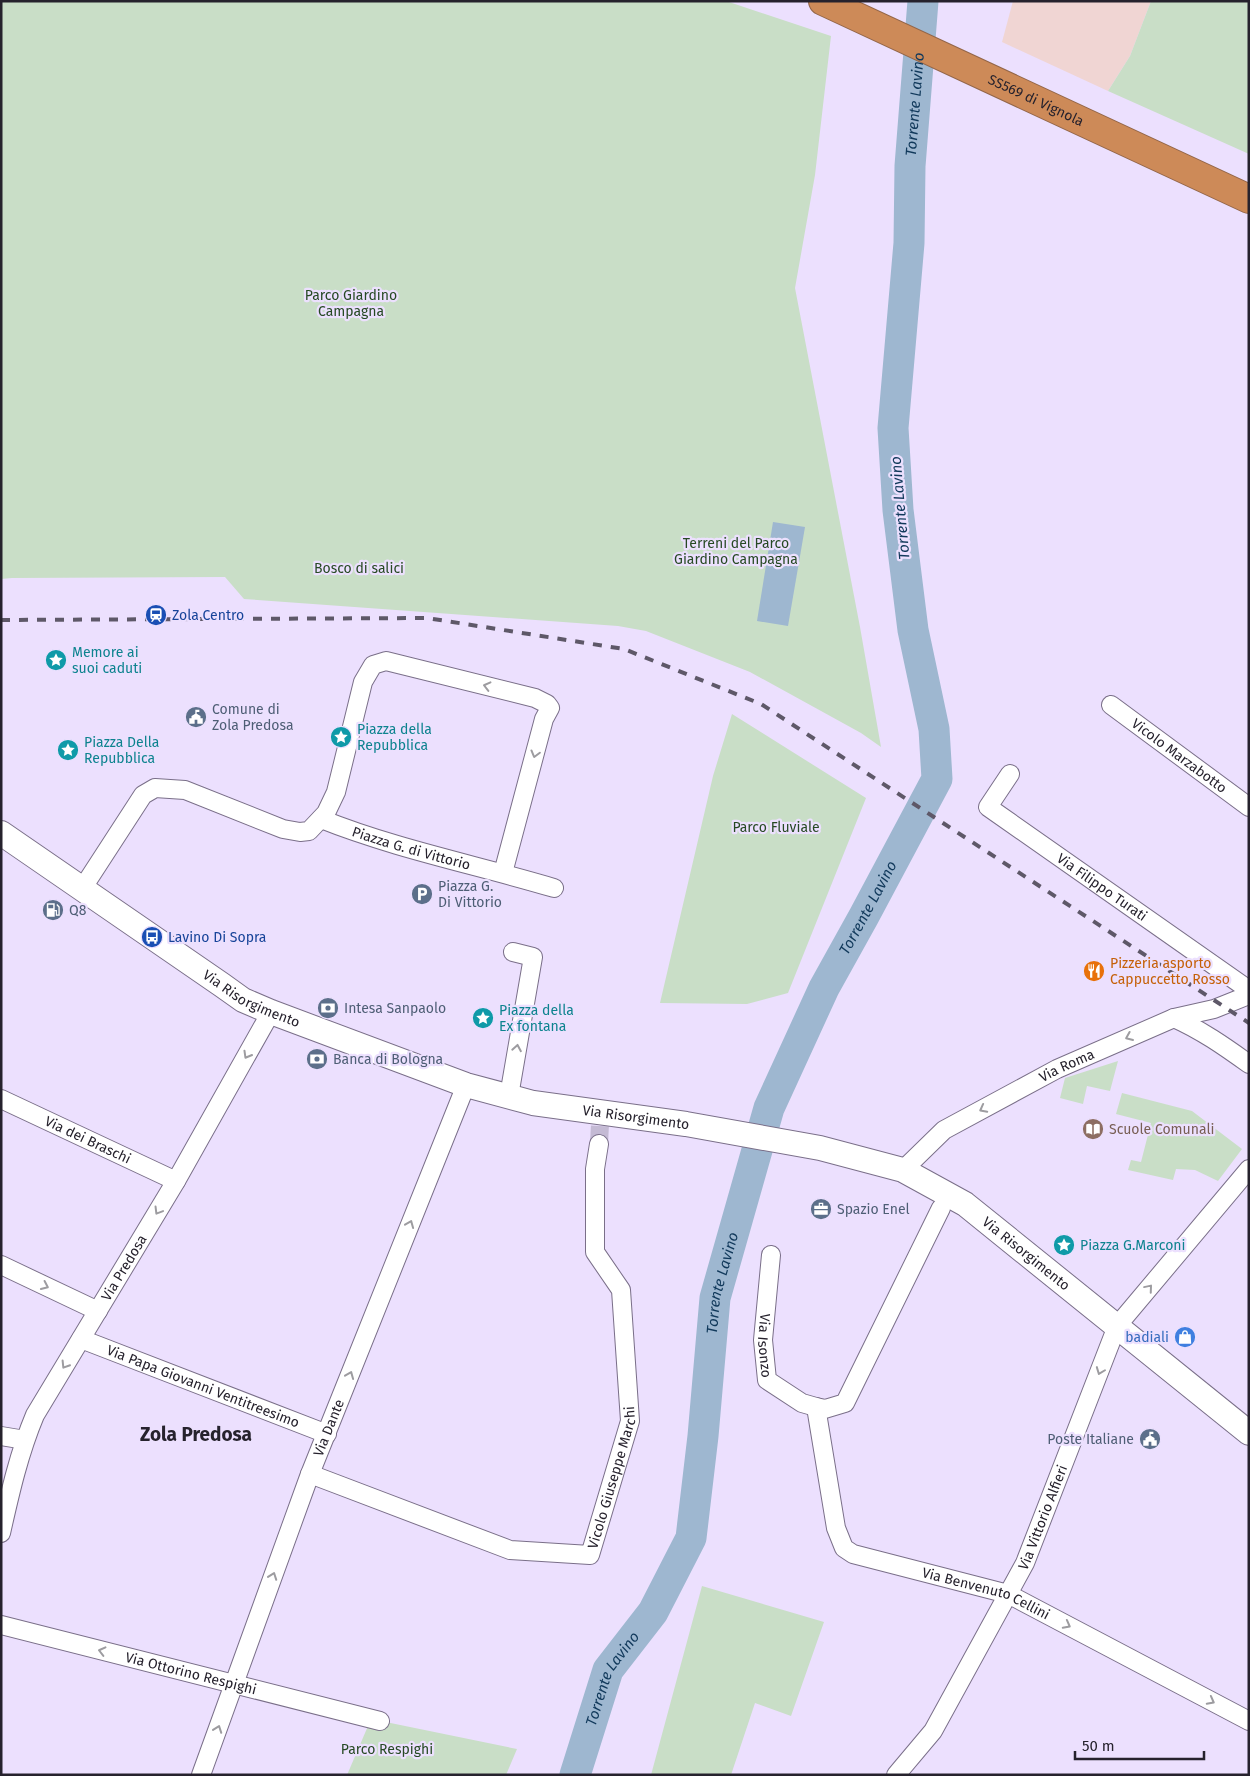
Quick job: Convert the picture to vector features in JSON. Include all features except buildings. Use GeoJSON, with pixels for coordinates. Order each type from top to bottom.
{"type":"FeatureCollection","features":[{"type":"Feature","properties":{"kind":"highway","name":"SS569 di Vignola"},"geometry":{"type":"LineString","coordinates":[[823,1],[1249,198]]}},
{"type":"Feature","properties":{"kind":"main road","name":"Via Risorgimento"},"geometry":{"type":"LineString","coordinates":[[1,832],[243,1000],[271,1012],[466,1085],[533,1103],[601,1118],[686,1124],[820,1148],[903,1170],[965,1204],[1249,1433]]}},
{"type":"Feature","properties":{"kind":"street"},"geometry":{"type":"LineString","coordinates":[[82,889],[143,795],[155,788],[185,790],[283,829],[300,832],[309,831],[321,819],[336,792],[363,682],[373,665],[386,661],[535,698],[547,704],[550,708],[544,719],[503,873]]}},
{"type":"Feature","properties":{"kind":"street","name":"Vicolo Marzabotto"},"geometry":{"type":"LineString","coordinates":[[1111,705],[1249,807]]}},
{"type":"Feature","properties":{"kind":"street","name":"Via Filippo Turati"},"geometry":{"type":"LineString","coordinates":[[1010,774],[988,807],[1249,990]]}},
{"type":"Feature","properties":{"kind":"street","name":"Piazza G. di Vittorio"},"geometry":{"type":"LineString","coordinates":[[321,819],[344,828],[411,848],[554,888]]}},
{"type":"Feature","properties":{"kind":"street"},"geometry":{"type":"LineString","coordinates":[[509,1096],[533,956],[512,952]]}},
{"type":"Feature","properties":{"kind":"street","name":"Via Roma"},"geometry":{"type":"LineString","coordinates":[[903,1170],[944,1130],[1057,1068],[1174,1018],[1214,1009],[1249,995]]}},
{"type":"Feature","properties":{"kind":"street"},"geometry":{"type":"LineString","coordinates":[[1214,1009],[1210,1022],[1217,1041]]}},
{"type":"Feature","properties":{"kind":"street","name":"Via Predosa"},"geometry":{"type":"LineString","coordinates":[[1,1533],[25,1440],[35,1416],[176,1180],[271,1012]]}},
{"type":"Feature","properties":{"kind":"street"},"geometry":{"type":"LineString","coordinates":[[1174,1018],[1217,1041],[1249,1064]]}},
{"type":"Feature","properties":{"kind":"street","name":"Via Dante"},"geometry":{"type":"LineString","coordinates":[[201,1775],[310,1474],[466,1085]]}},
{"type":"Feature","properties":{"kind":"street","name":"Via dei Braschi"},"geometry":{"type":"LineString","coordinates":[[1,1098],[176,1180]]}},
{"type":"Feature","properties":{"kind":"street","name":"Vicolo Giuseppe Marchi"},"geometry":{"type":"LineString","coordinates":[[310,1474],[510,1550],[590,1555],[630,1422],[621,1290],[594,1252],[595,1169],[599,1144]]}},
{"type":"Feature","properties":{"kind":"street","name":"Via Vittorio Alfieri"},"geometry":{"type":"LineString","coordinates":[[896,1775],[933,1731],[1025,1563],[1117,1326],[1249,1169]]}},
{"type":"Feature","properties":{"kind":"street"},"geometry":{"type":"LineString","coordinates":[[816,1407],[825,1409],[845,1403],[941,1208]]}},
{"type":"Feature","properties":{"kind":"street","name":"Via Isonzo"},"geometry":{"type":"LineString","coordinates":[[771,1255],[763,1340],[767,1380],[802,1403],[816,1407]]}},
{"type":"Feature","properties":{"kind":"street"},"geometry":{"type":"LineString","coordinates":[[1,1265],[98,1311]]}},
{"type":"Feature","properties":{"kind":"street","name":"Via Papa Giovanni Ventitreesimo"},"geometry":{"type":"LineString","coordinates":[[81,1339],[326,1434]]}},
{"type":"Feature","properties":{"kind":"street","name":"Via Benvenuto Cellini"},"geometry":{"type":"LineString","coordinates":[[816,1407],[836,1528],[844,1548],[853,1554],[1008,1594],[1249,1721]]}},
{"type":"Feature","properties":{"kind":"street"},"geometry":{"type":"LineString","coordinates":[[1,1436],[25,1440]]}},
{"type":"Feature","properties":{"kind":"street","name":"Via Ottorino Respighi"},"geometry":{"type":"LineString","coordinates":[[1,1625],[380,1721]]}},
{"type":"Feature","properties":{"kind":"shaded area"},"geometry":{"type":"Polygon","coordinates":[[[1013,1],[1151,1],[1130,56],[1108,91],[1002,42],[1013,1]]]}},
{"type":"Feature","properties":{"kind":"green space","name":"Parco Giardino Campagna"},"geometry":{"type":"Polygon","coordinates":[[[1,1],[726,1],[831,36],[815,175],[795,288],[881,747],[861,733],[750,672],[646,631],[618,626],[244,599],[225,577],[1,579],[1,1]]]}},
{"type":"Feature","properties":{"kind":"green space"},"geometry":{"type":"Polygon","coordinates":[[[1151,1],[1249,1],[1249,154],[1108,91],[1130,56],[1151,1]]]}},
{"type":"Feature","properties":{"kind":"green space","name":"Parco Fluviale"},"geometry":{"type":"Polygon","coordinates":[[[732,714],[866,798],[788,993],[747,1004],[660,1003],[713,776],[732,714]]]}},
{"type":"Feature","properties":{"kind":"green space"},"geometry":{"type":"Polygon","coordinates":[[[1118,1061],[1110,1091],[1087,1086],[1083,1104],[1060,1098],[1065,1078],[1118,1061]]]}},
{"type":"Feature","properties":{"kind":"green space"},"geometry":{"type":"Polygon","coordinates":[[[1122,1093],[1192,1111],[1242,1149],[1218,1181],[1195,1170],[1176,1169],[1173,1180],[1128,1170],[1131,1160],[1141,1162],[1151,1123],[1116,1114],[1122,1093]]]}},
{"type":"Feature","properties":{"kind":"green space"},"geometry":{"type":"Polygon","coordinates":[[[702,1586],[824,1622],[791,1716],[755,1703],[731,1775],[651,1775],[702,1586]]]}},
{"type":"Feature","properties":{"kind":"green space","name":"Parco Respighi"},"geometry":{"type":"Polygon","coordinates":[[[371,1719],[517,1749],[506,1775],[347,1775],[371,1719]]]}},
{"type":"Feature","properties":{"kind":"water"},"geometry":{"type":"Polygon","coordinates":[[[773,522],[805,527],[788,626],[757,621],[773,522]]]}},
{"type":"Feature","properties":{"kind":"waterway","name":"Torrente Lavino"},"geometry":{"type":"LineString","coordinates":[[575,1775],[608,1670],[653,1612],[691,1538],[703,1436],[715,1298],[769,1108],[824,988],[937,779],[934,729],[913,630],[898,510],[893,428],[909,243],[910,166],[923,1]]}},
{"type":"Feature","properties":{"kind":"tunnel"},"geometry":{"type":"LineString","coordinates":[[599,1144],[600,1124]]}},
{"type":"Feature","properties":{"kind":"railway"},"geometry":{"type":"LineString","coordinates":[[1,620],[427,618],[624,649],[761,704],[1249,1023]]}},
{"type":"Feature","properties":{"kind":"place","name":"Zola Centro"},"geometry":{"type":"Point","coordinates":[156,615]}},
{"type":"Feature","properties":{"kind":"place","name":"Memore ai suoi caduti"},"geometry":{"type":"Point","coordinates":[56,660]}},
{"type":"Feature","properties":{"kind":"place","name":"Comune di Zola Predosa"},"geometry":{"type":"Point","coordinates":[196,717]}},
{"type":"Feature","properties":{"kind":"place","name":"Piazza della Repubblica"},"geometry":{"type":"Point","coordinates":[341,737]}},
{"type":"Feature","properties":{"kind":"place","name":"Piazza Della Repubblica"},"geometry":{"type":"Point","coordinates":[68,750]}},
{"type":"Feature","properties":{"kind":"place","name":"Piazza G. Di Vittorio"},"geometry":{"type":"Point","coordinates":[422,894]}},
{"type":"Feature","properties":{"kind":"place","name":"Q8"},"geometry":{"type":"Point","coordinates":[53,910]}},
{"type":"Feature","properties":{"kind":"place","name":"Lavino Di Sopra"},"geometry":{"type":"Point","coordinates":[152,937]}},
{"type":"Feature","properties":{"kind":"place","name":"Pizzeria asporto Cappuccetto Rosso"},"geometry":{"type":"Point","coordinates":[1094,971]}},
{"type":"Feature","properties":{"kind":"place","name":"Intesa Sanpaolo"},"geometry":{"type":"Point","coordinates":[328,1008]}},
{"type":"Feature","properties":{"kind":"place","name":"Piazza della Ex fontana"},"geometry":{"type":"Point","coordinates":[483,1018]}},
{"type":"Feature","properties":{"kind":"place","name":"Banca di Bologna"},"geometry":{"type":"Point","coordinates":[317,1059]}},
{"type":"Feature","properties":{"kind":"place","name":"Scuole Comunali"},"geometry":{"type":"Point","coordinates":[1093,1129]}},
{"type":"Feature","properties":{"kind":"place","name":"Spazio Enel"},"geometry":{"type":"Point","coordinates":[821,1209]}},
{"type":"Feature","properties":{"kind":"place","name":"Piazza G.Marconi"},"geometry":{"type":"Point","coordinates":[1064,1245]}},
{"type":"Feature","properties":{"kind":"place","name":"badiali"},"geometry":{"type":"Point","coordinates":[1185,1337]}},
{"type":"Feature","properties":{"kind":"place","name":"Poste Italiane"},"geometry":{"type":"Point","coordinates":[1150,1439]}},
{"type":"Feature","properties":{"kind":"district","name":"Zola Predosa"},"geometry":{"type":"Point","coordinates":[196,1434]}},
{"type":"Feature","properties":{"kind":"park label","name":"Terreni del Parco Giardino Campagna"},"geometry":{"type":"Point","coordinates":[736,552]}},
{"type":"Feature","properties":{"kind":"park label","name":"Bosco di salici"},"geometry":{"type":"Point","coordinates":[359,568]}}]}
